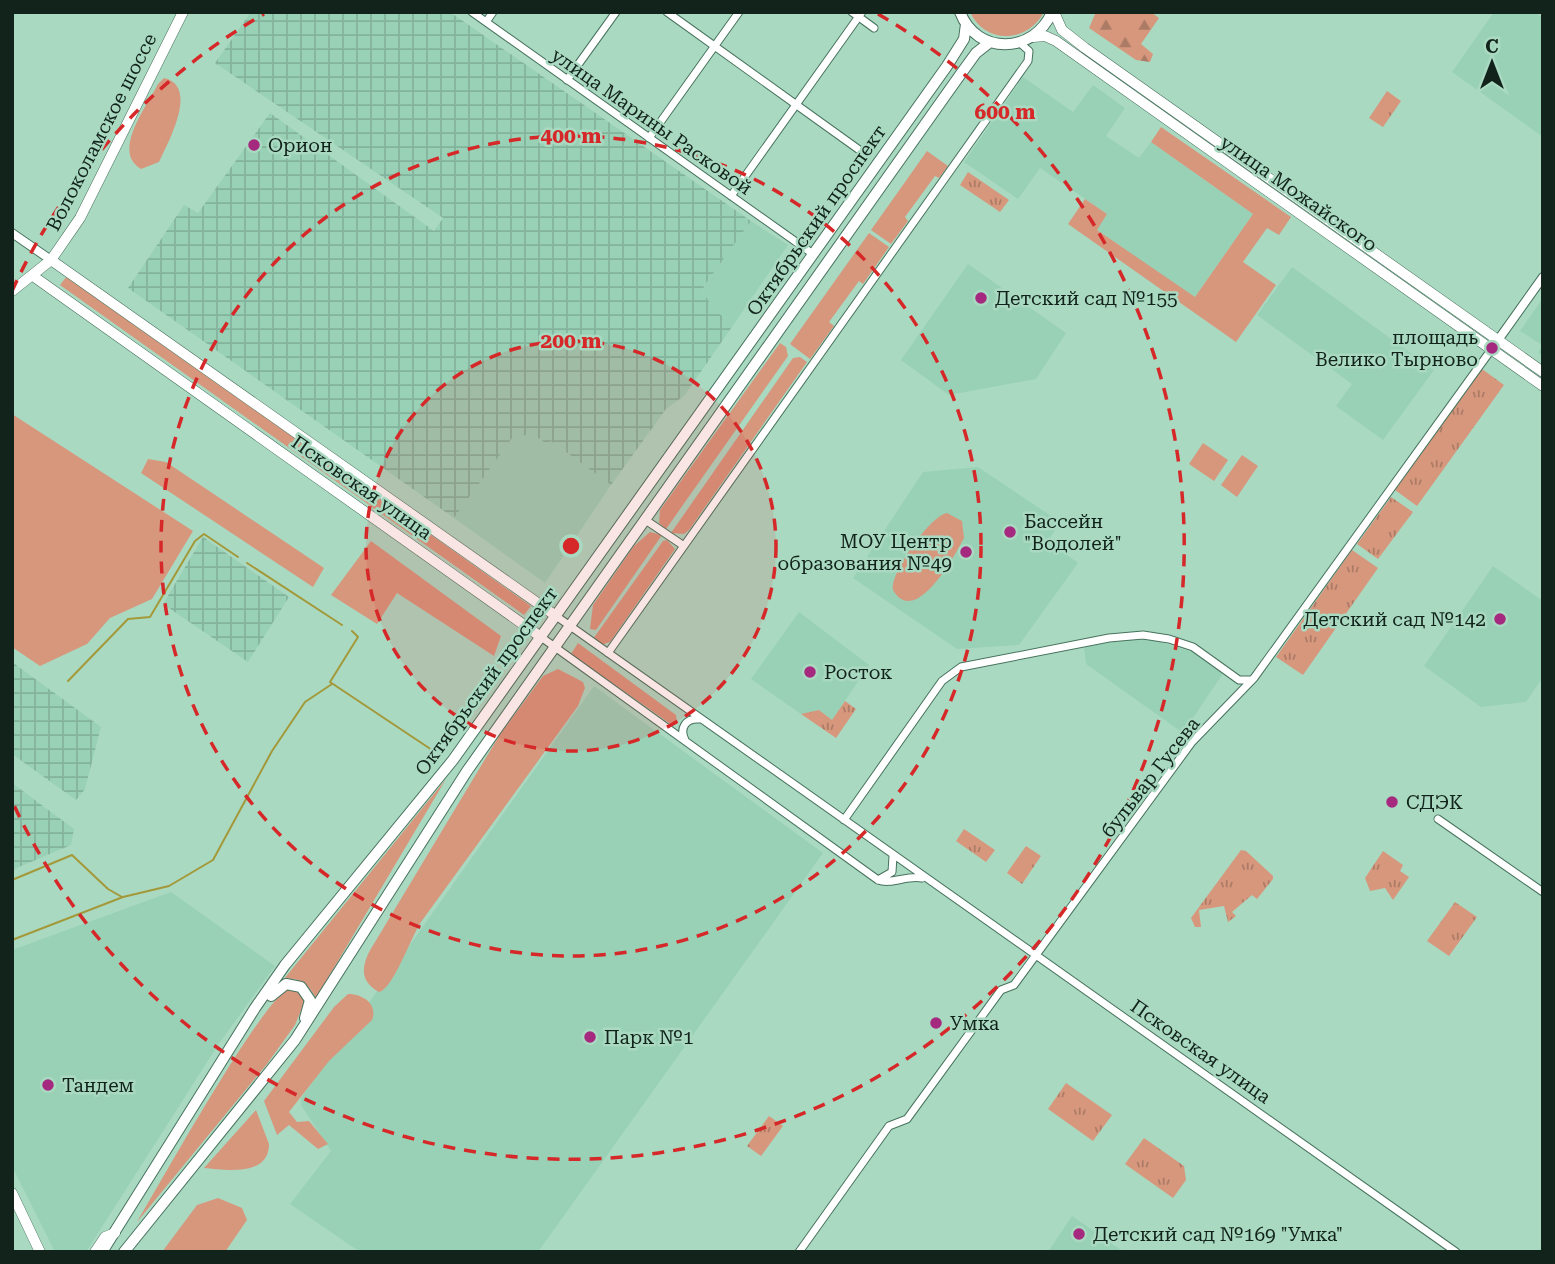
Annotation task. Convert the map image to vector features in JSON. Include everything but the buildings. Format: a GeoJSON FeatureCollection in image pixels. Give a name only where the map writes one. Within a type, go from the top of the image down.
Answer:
{"type":"FeatureCollection","features":[{"type":"Feature","properties":{"kind":"main road","name":"Волоколамское шоссе"},"geometry":{"type":"LineString","coordinates":[[12,291],[51,260],[80,218],[183,12]]}},
{"type":"Feature","properties":{"kind":"main road"},"geometry":{"type":"LineString","coordinates":[[960,12],[966,24],[990,42],[1020,43],[1033,37],[1053,12]]}},
{"type":"Feature","properties":{"kind":"main road","name":"улица Можайского"},"geometry":{"type":"LineString","coordinates":[[1053,12],[1059,27],[1075,40],[1495,345],[1543,386]]}},
{"type":"Feature","properties":{"kind":"main road","name":"Октябрьский проспект"},"geometry":{"type":"LineString","coordinates":[[102,1252],[242,1027],[285,965],[453,760],[947,66],[963,42],[966,24]]}},
{"type":"Feature","properties":{"kind":"main road","name":"улица Можайского"},"geometry":{"type":"LineString","coordinates":[[1033,37],[1051,38],[1064,46],[1495,345],[1543,372]]}},
{"type":"Feature","properties":{"kind":"main road","name":"Октябрьский проспект"},"geometry":{"type":"LineString","coordinates":[[124,1252],[295,1040],[467,771],[977,51],[990,42]]}},
{"type":"Feature","properties":{"kind":"main road","name":"Псковская улица"},"geometry":{"type":"LineString","coordinates":[[51,260],[556,616]]}},
{"type":"Feature","properties":{"kind":"main road","name":"Псковская улица"},"geometry":{"type":"LineString","coordinates":[[33,275],[541,636]]}},
{"type":"Feature","properties":{"kind":"main road"},"geometry":{"type":"LineString","coordinates":[[242,1027],[277,988],[292,983],[304,989],[310,1000],[295,1040]]}},
{"type":"Feature","properties":{"kind":"main road"},"geometry":{"type":"LineString","coordinates":[[12,1193],[40,1250]]}},
{"type":"Feature","properties":{"kind":"main road"},"geometry":{"type":"LineString","coordinates":[[94,1252],[105,1237],[115,1232]]}},
{"type":"Feature","properties":{"kind":"street","name":"улица Марины Расковой"},"geometry":{"type":"LineString","coordinates":[[472,12],[813,254]]}},
{"type":"Feature","properties":{"kind":"street"},"geometry":{"type":"LineString","coordinates":[[486,22],[493,12]]}},
{"type":"Feature","properties":{"kind":"street"},"geometry":{"type":"LineString","coordinates":[[567,80],[616,12]]}},
{"type":"Feature","properties":{"kind":"street"},"geometry":{"type":"LineString","coordinates":[[667,12],[858,149]]}},
{"type":"Feature","properties":{"kind":"street"},"geometry":{"type":"LineString","coordinates":[[649,138],[739,12]]}},
{"type":"Feature","properties":{"kind":"street"},"geometry":{"type":"LineString","coordinates":[[731,196],[797,106],[858,14],[874,28]]}},
{"type":"Feature","properties":{"kind":"street"},"geometry":{"type":"LineString","coordinates":[[608,653],[1018,75],[1030,55],[1027,47],[1020,43]]}},
{"type":"Feature","properties":{"kind":"street"},"geometry":{"type":"LineString","coordinates":[[12,233],[51,260]]}},
{"type":"Feature","properties":{"kind":"street","name":"бульвар Гусева"},"geometry":{"type":"LineString","coordinates":[[799,1252],[889,1125],[907,1119],[1002,990],[1014,985],[1192,742],[1254,678],[1543,277]]}},
{"type":"Feature","properties":{"kind":"street"},"geometry":{"type":"LineString","coordinates":[[644,519],[684,547]]}},
{"type":"Feature","properties":{"kind":"street","name":"Псковская улица"},"geometry":{"type":"LineString","coordinates":[[556,616],[1456,1252]]}},
{"type":"Feature","properties":{"kind":"street"},"geometry":{"type":"LineString","coordinates":[[844,820],[942,681],[959,668],[1109,638],[1143,635],[1193,647],[1241,681],[1254,678]]}},
{"type":"Feature","properties":{"kind":"street","name":"Псковская улица"},"geometry":{"type":"LineString","coordinates":[[541,636],[878,880]]}},
{"type":"Feature","properties":{"kind":"street"},"geometry":{"type":"LineString","coordinates":[[668,729],[677,729],[684,722],[686,712],[681,705]]}},
{"type":"Feature","properties":{"kind":"street"},"geometry":{"type":"LineString","coordinates":[[685,741],[682,731],[685,723],[694,718],[703,720]]}},
{"type":"Feature","properties":{"kind":"street"},"geometry":{"type":"LineString","coordinates":[[1438,819],[1543,892]]}},
{"type":"Feature","properties":{"kind":"street"},"geometry":{"type":"LineString","coordinates":[[878,880],[892,872],[894,862],[891,853]]}},
{"type":"Feature","properties":{"kind":"street"},"geometry":{"type":"LineString","coordinates":[[878,880],[888,882],[907,876],[927,879]]}},
{"type":"Feature","properties":{"kind":"shaded area"},"geometry":{"type":"Polygon","coordinates":[[[251,12],[450,12],[751,221],[704,286],[703,292],[715,311],[734,324],[684,396],[666,409],[611,485],[551,441],[547,444],[532,434],[512,438],[454,518],[128,288],[184,205],[198,213],[270,113],[434,231],[443,218],[215,63],[251,12]]]}},
{"type":"Feature","properties":{"kind":"shaded area"},"geometry":{"type":"Polygon","coordinates":[[[1494,12],[1535,12],[1543,18],[1543,137],[1452,72],[1494,12]]]}},
{"type":"Feature","properties":{"kind":"shaded area"},"geometry":{"type":"Polygon","coordinates":[[[1023,77],[1073,112],[1093,85],[1125,108],[1106,136],[1139,158],[1151,142],[1253,214],[1194,298],[1096,229],[1107,214],[1040,168],[1018,199],[964,162],[1023,77]]]}},
{"type":"Feature","properties":{"kind":"shaded area"},"geometry":{"type":"Polygon","coordinates":[[[751,221],[788,245],[734,324],[715,311],[703,292],[704,286],[751,221]]]}},
{"type":"Feature","properties":{"kind":"shaded area","name":"Детский сад №155"},"geometry":{"type":"Polygon","coordinates":[[[968,264],[1066,333],[1036,379],[949,395],[901,360],[968,264]]]}},
{"type":"Feature","properties":{"kind":"shaded area"},"geometry":{"type":"Polygon","coordinates":[[[1292,267],[1434,370],[1383,440],[1336,406],[1352,384],[1257,315],[1292,267]]]}},
{"type":"Feature","properties":{"kind":"shaded area"},"geometry":{"type":"Polygon","coordinates":[[[1543,298],[1543,356],[1538,353],[1542,345],[1520,331],[1543,298]]]}},
{"type":"Feature","properties":{"kind":"shaded area"},"geometry":{"type":"Polygon","coordinates":[[[532,434],[547,444],[551,441],[611,485],[545,583],[454,518],[511,438],[532,434]]]}},
{"type":"Feature","properties":{"kind":"shaded area","name":"МОУ Центр образования №49"},"geometry":{"type":"Polygon","coordinates":[[[978,467],[1060,522],[1048,541],[1078,563],[1019,645],[957,649],[853,578],[923,472],[978,467]]]}},
{"type":"Feature","properties":{"kind":"shaded area"},"geometry":{"type":"Polygon","coordinates":[[[203,537],[289,597],[248,662],[163,604],[203,537]]]}},
{"type":"Feature","properties":{"kind":"shaded area","name":"Детский сад №142"},"geometry":{"type":"Polygon","coordinates":[[[1493,566],[1543,601],[1543,677],[1526,702],[1481,707],[1424,666],[1493,566]]]}},
{"type":"Feature","properties":{"kind":"shaded area","name":"Росток"},"geometry":{"type":"Polygon","coordinates":[[[799,612],[869,665],[832,720],[819,710],[801,714],[751,679],[799,612]]]}},
{"type":"Feature","properties":{"kind":"shaded area"},"geometry":{"type":"Polygon","coordinates":[[[1150,639],[1199,654],[1224,672],[1183,733],[1086,664],[1084,647],[1150,639]]]}},
{"type":"Feature","properties":{"kind":"shaded area"},"geometry":{"type":"Polygon","coordinates":[[[12,662],[101,727],[85,789],[76,800],[12,754],[12,662]]]}},
{"type":"Feature","properties":{"kind":"shaded area"},"geometry":{"type":"Polygon","coordinates":[[[594,686],[823,853],[538,1252],[360,1252],[290,1204],[331,1151],[301,1105],[301,1098],[594,686]]]}},
{"type":"Feature","properties":{"kind":"shaded area"},"geometry":{"type":"Polygon","coordinates":[[[12,783],[74,829],[71,845],[12,870],[12,783]]]}},
{"type":"Feature","properties":{"kind":"shaded area"},"geometry":{"type":"Polygon","coordinates":[[[171,892],[275,966],[218,1045],[86,1252],[55,1252],[12,1166],[12,950],[171,892]]]}},
{"type":"Feature","properties":{"kind":"shaded area","name":"Детский сад №169 \"Умка\""},"geometry":{"type":"Polygon","coordinates":[[[1072,1216],[1124,1252],[1048,1252],[1072,1216]]]}},
{"type":"Feature","properties":{"kind":"green space"},"geometry":{"type":"Polygon","coordinates":[[[970,12],[1044,12],[1028,30],[1007,36],[986,30],[970,12]]]}},
{"type":"Feature","properties":{"kind":"green space"},"geometry":{"type":"Polygon","coordinates":[[[1096,12],[1151,12],[1159,18],[1141,44],[1153,54],[1150,62],[1136,60],[1089,28],[1096,12]]]}},
{"type":"Feature","properties":{"kind":"green space"},"geometry":{"type":"Polygon","coordinates":[[[164,78],[174,83],[180,92],[178,116],[159,162],[141,169],[129,152],[130,140],[140,116],[164,78]]]}},
{"type":"Feature","properties":{"kind":"green space"},"geometry":{"type":"Polygon","coordinates":[[[1387,91],[1401,101],[1383,127],[1369,118],[1387,91]]]}},
{"type":"Feature","properties":{"kind":"green space"},"geometry":{"type":"Polygon","coordinates":[[[1161,127],[1291,217],[1279,235],[1267,228],[1243,262],[1276,285],[1236,342],[1068,224],[1085,199],[1107,214],[1097,230],[1195,297],[1253,214],[1151,142],[1161,127]]]}},
{"type":"Feature","properties":{"kind":"green space"},"geometry":{"type":"Polygon","coordinates":[[[927,151],[948,166],[939,178],[935,176],[905,217],[908,221],[891,244],[871,230],[927,151]]]}},
{"type":"Feature","properties":{"kind":"green space"},"geometry":{"type":"Polygon","coordinates":[[[968,172],[1009,200],[1000,212],[960,185],[968,172]]]}},
{"type":"Feature","properties":{"kind":"green space"},"geometry":{"type":"Polygon","coordinates":[[[869,233],[889,247],[863,284],[859,281],[829,322],[834,326],[810,359],[790,344],[869,233]]]}},
{"type":"Feature","properties":{"kind":"green space"},"geometry":{"type":"Polygon","coordinates":[[[67,276],[531,606],[524,615],[60,285],[67,276]]]}},
{"type":"Feature","properties":{"kind":"green space"},"geometry":{"type":"Polygon","coordinates":[[[780,343],[786,347],[788,356],[666,529],[659,523],[660,510],[780,343]]]}},
{"type":"Feature","properties":{"kind":"green space"},"geometry":{"type":"Polygon","coordinates":[[[800,357],[807,362],[689,530],[684,534],[671,533],[793,358],[800,357]]]}},
{"type":"Feature","properties":{"kind":"green space"},"geometry":{"type":"Polygon","coordinates":[[[1482,369],[1504,385],[1417,506],[1395,490],[1482,369]]]}},
{"type":"Feature","properties":{"kind":"green space"},"geometry":{"type":"Polygon","coordinates":[[[12,414],[193,531],[152,599],[110,618],[87,644],[40,666],[12,647],[12,414]]]}},
{"type":"Feature","properties":{"kind":"green space"},"geometry":{"type":"Polygon","coordinates":[[[1203,443],[1228,460],[1214,481],[1189,464],[1203,443]]]}},
{"type":"Feature","properties":{"kind":"green space"},"geometry":{"type":"Polygon","coordinates":[[[1242,455],[1258,466],[1237,497],[1221,485],[1242,455]]]}},
{"type":"Feature","properties":{"kind":"green space"},"geometry":{"type":"Polygon","coordinates":[[[148,459],[166,462],[324,568],[313,587],[141,473],[148,459]]]}},
{"type":"Feature","properties":{"kind":"green space"},"geometry":{"type":"Polygon","coordinates":[[[1391,497],[1413,512],[1378,559],[1357,544],[1391,497]]]}},
{"type":"Feature","properties":{"kind":"green space"},"geometry":{"type":"Polygon","coordinates":[[[947,513],[962,521],[964,538],[933,585],[912,601],[902,599],[893,590],[904,559],[931,524],[947,513]]]}},
{"type":"Feature","properties":{"kind":"green space"},"geometry":{"type":"Polygon","coordinates":[[[650,532],[662,535],[596,630],[590,629],[593,605],[634,546],[650,532]]]}},
{"type":"Feature","properties":{"kind":"green space"},"geometry":{"type":"Polygon","coordinates":[[[667,540],[675,549],[610,642],[601,645],[593,639],[663,541],[667,540]]]}},
{"type":"Feature","properties":{"kind":"green space"},"geometry":{"type":"Polygon","coordinates":[[[371,541],[501,636],[494,656],[397,593],[377,624],[331,595],[371,541]]]}},
{"type":"Feature","properties":{"kind":"green space"},"geometry":{"type":"Polygon","coordinates":[[[1352,550],[1378,568],[1303,675],[1276,657],[1352,550]]]}},
{"type":"Feature","properties":{"kind":"green space"},"geometry":{"type":"Polygon","coordinates":[[[578,643],[676,715],[677,724],[672,725],[571,654],[578,643]]]}},
{"type":"Feature","properties":{"kind":"green space"},"geometry":{"type":"Polygon","coordinates":[[[558,669],[583,682],[585,688],[578,706],[421,922],[390,982],[379,992],[369,984],[364,975],[369,952],[499,736],[543,676],[558,669]]]}},
{"type":"Feature","properties":{"kind":"green space"},"geometry":{"type":"Polygon","coordinates":[[[845,701],[856,709],[836,738],[801,714],[819,710],[832,720],[845,701]]]}},
{"type":"Feature","properties":{"kind":"green space"},"geometry":{"type":"Polygon","coordinates":[[[446,779],[316,998],[303,982],[284,979],[446,779]]]}},
{"type":"Feature","properties":{"kind":"green space"},"geometry":{"type":"Polygon","coordinates":[[[964,829],[995,850],[986,862],[956,841],[964,829]]]}},
{"type":"Feature","properties":{"kind":"green space"},"geometry":{"type":"Polygon","coordinates":[[[1026,846],[1041,856],[1022,884],[1007,873],[1026,846]]]}},
{"type":"Feature","properties":{"kind":"green space"},"geometry":{"type":"Polygon","coordinates":[[[1241,850],[1246,851],[1273,879],[1257,899],[1252,895],[1232,912],[1236,916],[1228,922],[1224,906],[1199,910],[1201,927],[1195,927],[1191,918],[1241,850]]]}},
{"type":"Feature","properties":{"kind":"green space"},"geometry":{"type":"Polygon","coordinates":[[[1383,851],[1403,865],[1400,871],[1409,877],[1393,900],[1385,888],[1370,891],[1365,878],[1383,851]]]}},
{"type":"Feature","properties":{"kind":"green space"},"geometry":{"type":"Polygon","coordinates":[[[1455,902],[1477,917],[1449,956],[1427,941],[1455,902]]]}},
{"type":"Feature","properties":{"kind":"green space"},"geometry":{"type":"Polygon","coordinates":[[[290,988],[296,989],[305,1001],[295,1025],[267,1064],[137,1222],[258,1023],[277,999],[290,988]]]}},
{"type":"Feature","properties":{"kind":"green space"},"geometry":{"type":"Polygon","coordinates":[[[348,994],[368,1001],[373,1009],[372,1020],[329,1061],[289,1112],[297,1122],[309,1121],[328,1144],[318,1149],[289,1125],[277,1135],[264,1101],[334,1007],[348,994]]]}},
{"type":"Feature","properties":{"kind":"green space"},"geometry":{"type":"Polygon","coordinates":[[[1066,1083],[1112,1115],[1093,1141],[1048,1109],[1066,1083]]]}},
{"type":"Feature","properties":{"kind":"green space"},"geometry":{"type":"Polygon","coordinates":[[[256,1110],[269,1144],[267,1155],[262,1162],[245,1169],[204,1168],[256,1110]]]}},
{"type":"Feature","properties":{"kind":"green space"},"geometry":{"type":"Polygon","coordinates":[[[769,1116],[783,1126],[761,1156],[747,1146],[769,1116]]]}},
{"type":"Feature","properties":{"kind":"green space"},"geometry":{"type":"Polygon","coordinates":[[[1144,1138],[1184,1166],[1186,1180],[1173,1198],[1125,1164],[1144,1138]]]}},
{"type":"Feature","properties":{"kind":"green space"},"geometry":{"type":"Polygon","coordinates":[[[218,1198],[242,1208],[247,1220],[225,1252],[162,1252],[197,1205],[218,1198]]]}},
{"type":"Feature","properties":{"kind":"waterway"},"geometry":{"type":"LineString","coordinates":[[68,681],[128,619],[150,617],[195,541],[204,534],[238,557]]}},
{"type":"Feature","properties":{"kind":"waterway"},"geometry":{"type":"LineString","coordinates":[[247,563],[342,625]]}},
{"type":"Feature","properties":{"kind":"waterway"},"geometry":{"type":"LineString","coordinates":[[352,631],[358,637],[330,682],[432,750]]}},
{"type":"Feature","properties":{"kind":"waterway"},"geometry":{"type":"LineString","coordinates":[[12,940],[123,897],[169,886],[213,860],[272,751],[305,702],[332,684]]}},
{"type":"Feature","properties":{"kind":"waterway"},"geometry":{"type":"LineString","coordinates":[[12,880],[72,855],[108,889],[122,897]]}},
{"type":"Feature","properties":{"kind":"place","name":"Орион"},"geometry":{"type":"Point","coordinates":[254,145]}},
{"type":"Feature","properties":{"kind":"place","name":"Детский сад №155"},"geometry":{"type":"Point","coordinates":[981,298]}},
{"type":"Feature","properties":{"kind":"place","name":"площадь Велико Тырново"},"geometry":{"type":"Point","coordinates":[1492,348]}},
{"type":"Feature","properties":{"kind":"place","name":"Бассейн \"Водолей\""},"geometry":{"type":"Point","coordinates":[1010,532]}},
{"type":"Feature","properties":{"kind":"place","name":"МОУ Центр образования №49"},"geometry":{"type":"Point","coordinates":[966,552]}},
{"type":"Feature","properties":{"kind":"place","name":"Детский сад №142"},"geometry":{"type":"Point","coordinates":[1500,619]}},
{"type":"Feature","properties":{"kind":"place","name":"Росток"},"geometry":{"type":"Point","coordinates":[810,672]}},
{"type":"Feature","properties":{"kind":"place","name":"СДЭК"},"geometry":{"type":"Point","coordinates":[1392,802]}},
{"type":"Feature","properties":{"kind":"place","name":"Умка"},"geometry":{"type":"Point","coordinates":[936,1023]}},
{"type":"Feature","properties":{"kind":"place","name":"Парк №1"},"geometry":{"type":"Point","coordinates":[590,1037]}},
{"type":"Feature","properties":{"kind":"place","name":"Тандем"},"geometry":{"type":"Point","coordinates":[48,1085]}},
{"type":"Feature","properties":{"kind":"place","name":"Детский сад №169 \"Умка\""},"geometry":{"type":"Point","coordinates":[1079,1234]}}]}
